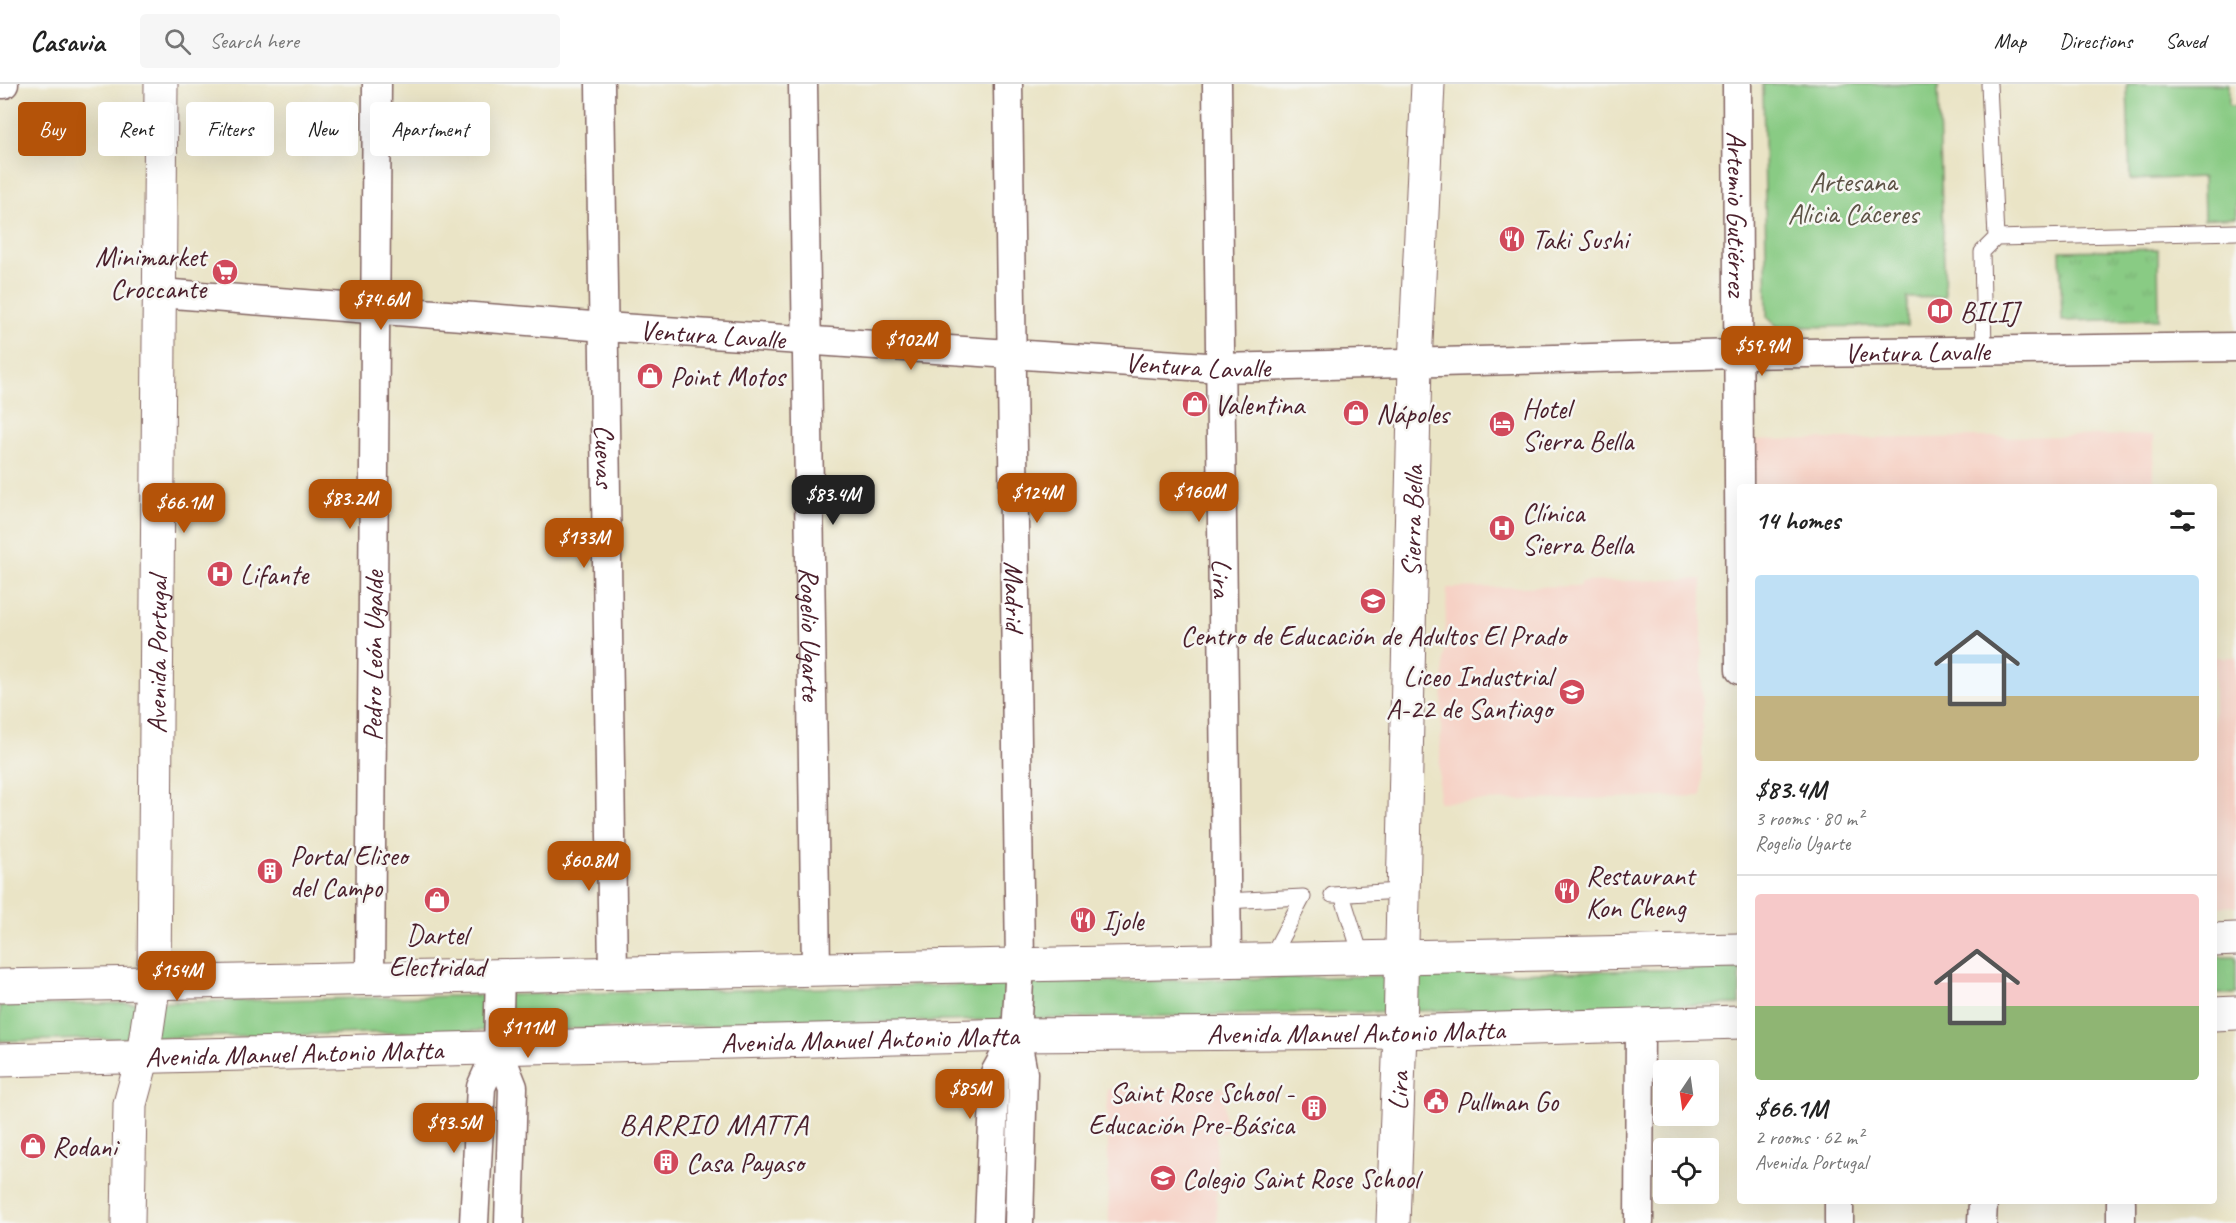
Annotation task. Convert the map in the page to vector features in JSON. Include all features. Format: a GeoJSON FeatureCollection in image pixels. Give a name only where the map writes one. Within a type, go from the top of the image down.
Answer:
{"type":"FeatureCollection","features":[{"type":"Feature","properties":{"kind":"main road","name":"Avenida Portugal"},"geometry":{"type":"LineString","coordinates":[[128,1223],[129,1104],[143,1056],[154,982],[161,84]]}},
{"type":"Feature","properties":{"kind":"main road","name":"Sierra Bella"},"geometry":{"type":"LineString","coordinates":[[1400,958],[1415,364],[1428,84]]}},
{"type":"Feature","properties":{"kind":"main road"},"geometry":{"type":"LineString","coordinates":[[2217,940],[2236,939]]}},
{"type":"Feature","properties":{"kind":"main road"},"geometry":{"type":"LineString","coordinates":[[0,986],[1737,950]]}},
{"type":"Feature","properties":{"kind":"main road","name":"Lira"},"geometry":{"type":"LineString","coordinates":[[1393,1223],[1400,1032],[1400,958]]}},
{"type":"Feature","properties":{"kind":"main road"},"geometry":{"type":"LineString","coordinates":[[2217,1014],[2236,1013]]}},
{"type":"Feature","properties":{"kind":"main road","name":"Avenida Manuel Antonio Matta"},"geometry":{"type":"LineString","coordinates":[[0,1060],[1016,1035],[1400,1032],[1737,1022]]}},
{"type":"Feature","properties":{"kind":"street","name":"Pedro León Ugalde"},"geometry":{"type":"LineString","coordinates":[[370,977],[377,84]]}},
{"type":"Feature","properties":{"kind":"street","name":"Cuevas"},"geometry":{"type":"LineString","coordinates":[[600,84],[613,972]]}},
{"type":"Feature","properties":{"kind":"street","name":"Rogelio Ugarte"},"geometry":{"type":"LineString","coordinates":[[802,84],[816,968]]}},
{"type":"Feature","properties":{"kind":"street","name":"Madrid"},"geometry":{"type":"LineString","coordinates":[[1008,84],[1020,964],[1016,1035],[1023,1073],[1019,1223]]}},
{"type":"Feature","properties":{"kind":"street","name":"Lira"},"geometry":{"type":"LineString","coordinates":[[1217,84],[1227,962]]}},
{"type":"Feature","properties":{"kind":"street","name":"Artemio Gutiérrez"},"geometry":{"type":"LineString","coordinates":[[1737,84],[1739,484]]}},
{"type":"Feature","properties":{"kind":"street","name":"Ventura Lavalle"},"geometry":{"type":"LineString","coordinates":[[160,293],[375,307],[604,327],[1221,368],[1738,354],[2236,347]]}},
{"type":"Feature","properties":{"kind":"street"},"geometry":{"type":"LineString","coordinates":[[474,1223],[481,1088],[498,1049],[500,974]]}},
{"type":"Feature","properties":{"kind":"street"},"geometry":{"type":"LineString","coordinates":[[1639,1223],[1640,1025]]}},
{"type":"Feature","properties":{"kind":"street","name":"Madrid"},"geometry":{"type":"LineString","coordinates":[[989,1223],[995,1073],[1016,1035]]}},
{"type":"Feature","properties":{"kind":"street"},"geometry":{"type":"LineString","coordinates":[[498,1049],[513,1087],[508,1223]]}},
{"type":"Feature","properties":{"kind":"street"},"geometry":{"type":"LineString","coordinates":[[1839,1204],[1839,1223]]}},
{"type":"Feature","properties":{"kind":"street"},"geometry":{"type":"LineString","coordinates":[[1982,1223],[1983,1204]]}},
{"type":"Feature","properties":{"kind":"street"},"geometry":{"type":"LineString","coordinates":[[2121,1204],[2121,1223]]}},
{"type":"Feature","properties":{"kind":"lane"},"geometry":{"type":"LineString","coordinates":[[1989,84],[1996,238]]}},
{"type":"Feature","properties":{"kind":"lane"},"geometry":{"type":"LineString","coordinates":[[1984,351],[1982,252],[1996,238],[2236,232]]}},
{"type":"Feature","properties":{"kind":"lane"},"geometry":{"type":"LineString","coordinates":[[1362,958],[1337,895],[1401,891]]}},
{"type":"Feature","properties":{"kind":"lane"},"geometry":{"type":"LineString","coordinates":[[1226,901],[1303,897],[1269,961]]}},
{"type":"Feature","properties":{"kind":"shaded area"},"geometry":{"type":"Polygon","coordinates":[[[2154,435],[2154,484],[1753,484],[1753,440],[2154,435]]]}},
{"type":"Feature","properties":{"kind":"shaded area","name":"Liceo Industrial A-22 de Santiago"},"geometry":{"type":"Polygon","coordinates":[[[1702,579],[1702,796],[1438,802],[1447,588],[1580,586],[1580,582],[1702,579]]]}},
{"type":"Feature","properties":{"kind":"shaded area"},"geometry":{"type":"Polygon","coordinates":[[[2217,657],[2236,657],[2236,906],[2217,907],[2217,657]]]}},
{"type":"Feature","properties":{"kind":"shaded area","name":"Colegio Saint Rose School"},"geometry":{"type":"Polygon","coordinates":[[[1224,1088],[1225,1133],[1216,1133],[1217,1223],[1109,1223],[1107,1089],[1224,1088]]]}},
{"type":"Feature","properties":{"kind":"green space","name":"Artesana Alicia Cáceres"},"geometry":{"type":"Polygon","coordinates":[[[1763,84],[1938,84],[1945,297],[1907,298],[1907,326],[1778,327],[1767,317],[1763,84]]]}},
{"type":"Feature","properties":{"kind":"green space"},"geometry":{"type":"Polygon","coordinates":[[[2127,84],[2229,84],[2229,106],[2236,106],[2236,217],[2204,219],[2203,177],[2130,180],[2127,84]]]}},
{"type":"Feature","properties":{"kind":"green space"},"geometry":{"type":"Polygon","coordinates":[[[2158,249],[2159,319],[2062,321],[2060,251],[2158,249]]]}},
{"type":"Feature","properties":{"kind":"green space"},"geometry":{"type":"Polygon","coordinates":[[[2217,957],[2236,957],[2236,994],[2217,994],[2217,957]]]}},
{"type":"Feature","properties":{"kind":"green space"},"geometry":{"type":"Polygon","coordinates":[[[1737,968],[1737,1004],[0,1041],[0,1006],[1737,968]]]}},
{"type":"Feature","properties":{"kind":"place","name":"Taki Sushi"},"geometry":{"type":"Point","coordinates":[1512,239]}},
{"type":"Feature","properties":{"kind":"place","name":"Minimarket Croccante"},"geometry":{"type":"Point","coordinates":[225,272]}},
{"type":"Feature","properties":{"kind":"place","name":"BILIJ"},"geometry":{"type":"Point","coordinates":[1940,311]}},
{"type":"Feature","properties":{"kind":"place","name":"Point Motos"},"geometry":{"type":"Point","coordinates":[650,376]}},
{"type":"Feature","properties":{"kind":"place","name":"Valentina"},"geometry":{"type":"Point","coordinates":[1195,404]}},
{"type":"Feature","properties":{"kind":"place","name":"Nápoles"},"geometry":{"type":"Point","coordinates":[1356,413]}},
{"type":"Feature","properties":{"kind":"place","name":"Hotel Sierra Bella"},"geometry":{"type":"Point","coordinates":[1502,424]}},
{"type":"Feature","properties":{"kind":"place","name":"Clínica Sierra Bella"},"geometry":{"type":"Point","coordinates":[1502,528]}},
{"type":"Feature","properties":{"kind":"place","name":"Lifante"},"geometry":{"type":"Point","coordinates":[220,574]}},
{"type":"Feature","properties":{"kind":"place","name":"Centro de Educación de Adultos El Prado"},"geometry":{"type":"Point","coordinates":[1373,601]}},
{"type":"Feature","properties":{"kind":"place","name":"Liceo Industrial A-22 de Santiago"},"geometry":{"type":"Point","coordinates":[1572,692]}},
{"type":"Feature","properties":{"kind":"place","name":"Portal Eliseo del Campo"},"geometry":{"type":"Point","coordinates":[270,871]}},
{"type":"Feature","properties":{"kind":"place","name":"Restaurant Kon Cheng"},"geometry":{"type":"Point","coordinates":[1567,891]}},
{"type":"Feature","properties":{"kind":"place","name":"Dartel Electridad"},"geometry":{"type":"Point","coordinates":[437,900]}},
{"type":"Feature","properties":{"kind":"place","name":"Ijole"},"geometry":{"type":"Point","coordinates":[1083,920]}},
{"type":"Feature","properties":{"kind":"place","name":"Pullman Go"},"geometry":{"type":"Point","coordinates":[1436,1101]}},
{"type":"Feature","properties":{"kind":"place","name":"Saint Rose School - Educación Pre-Básica"},"geometry":{"type":"Point","coordinates":[1314,1108]}},
{"type":"Feature","properties":{"kind":"place","name":"Rodani"},"geometry":{"type":"Point","coordinates":[33,1146]}},
{"type":"Feature","properties":{"kind":"place","name":"Casa Payaso"},"geometry":{"type":"Point","coordinates":[666,1162]}},
{"type":"Feature","properties":{"kind":"place","name":"Colegio Saint Rose School"},"geometry":{"type":"Point","coordinates":[1163,1178]}},
{"type":"Feature","properties":{"kind":"district","name":"BARRIO MATTA"},"geometry":{"type":"Point","coordinates":[714,1124]}}]}
